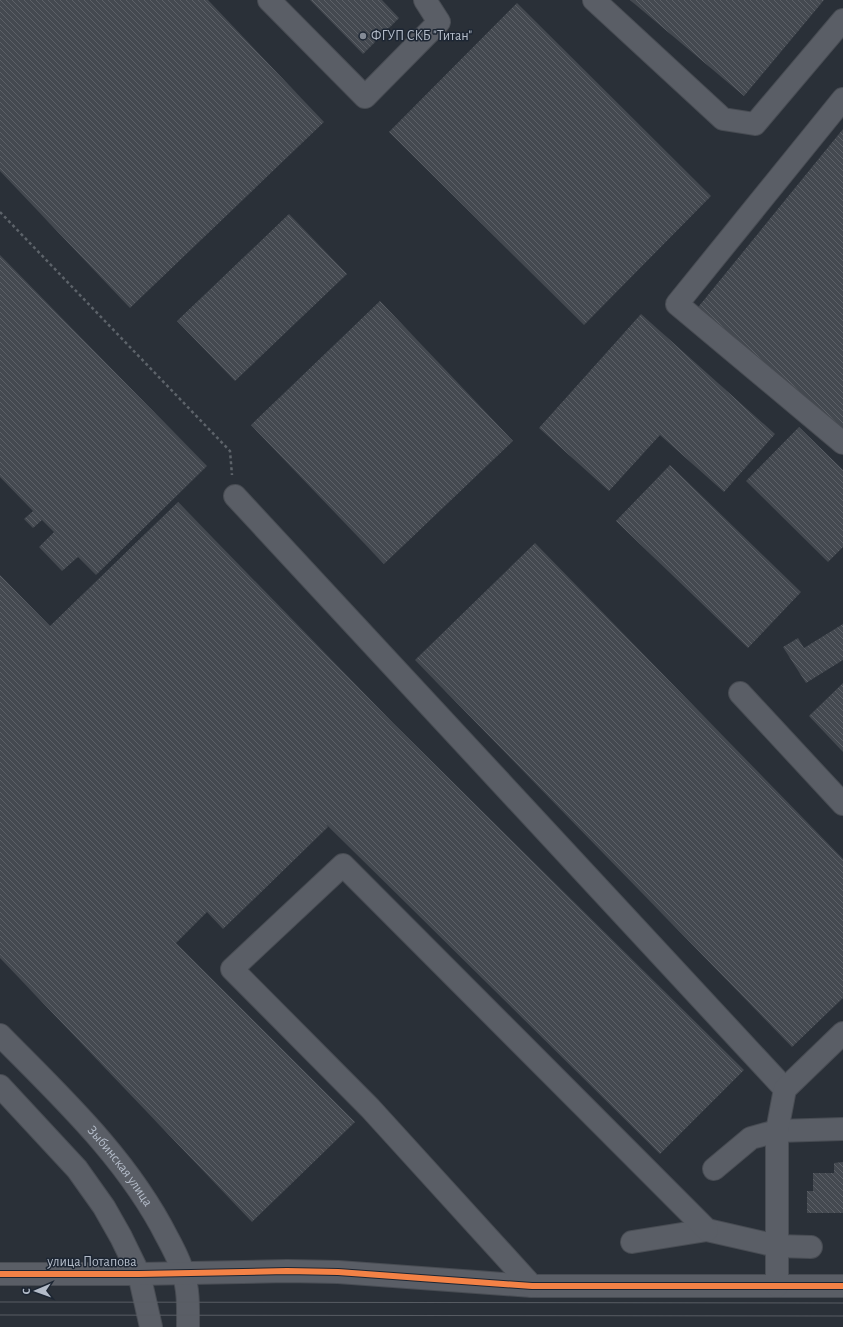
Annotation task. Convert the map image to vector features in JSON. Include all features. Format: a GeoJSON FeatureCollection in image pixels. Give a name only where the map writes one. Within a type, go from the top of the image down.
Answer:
{"type":"FeatureCollection","features":[{"type":"Feature","properties":{"kind":"street"},"geometry":{"type":"LineString","coordinates":[[269,0],[365,97],[439,22],[425,0]]}},
{"type":"Feature","properties":{"kind":"street"},"geometry":{"type":"LineString","coordinates":[[594,0],[723,119],[755,124],[843,20]]}},
{"type":"Feature","properties":{"kind":"street"},"geometry":{"type":"LineString","coordinates":[[843,99],[677,304],[843,443]]}},
{"type":"Feature","properties":{"kind":"street"},"geometry":{"type":"LineString","coordinates":[[235,496],[785,1089]]}},
{"type":"Feature","properties":{"kind":"street"},"geometry":{"type":"LineString","coordinates":[[740,693],[843,804]]}},
{"type":"Feature","properties":{"kind":"street"},"geometry":{"type":"LineString","coordinates":[[532,1286],[370,1108],[232,969],[343,865],[708,1230]]}},
{"type":"Feature","properties":{"kind":"street"},"geometry":{"type":"LineString","coordinates":[[777,1286],[777,1131],[785,1089],[843,1033]]}},
{"type":"Feature","properties":{"kind":"street","name":"Зыбинская улица"},"geometry":{"type":"LineString","coordinates":[[0,1035],[68,1104],[128,1173],[155,1214],[184,1273],[188,1303],[188,1327]]}},
{"type":"Feature","properties":{"kind":"street"},"geometry":{"type":"LineString","coordinates":[[0,1086],[77,1169],[111,1219],[139,1274],[151,1327]]}},
{"type":"Feature","properties":{"kind":"street"},"geometry":{"type":"LineString","coordinates":[[714,1169],[751,1138],[777,1131],[843,1129]]}},
{"type":"Feature","properties":{"kind":"street"},"geometry":{"type":"LineString","coordinates":[[632,1242],[708,1230],[777,1246],[811,1246]]}},
{"type":"Feature","properties":{"kind":"street","name":"улица Потапова"},"geometry":{"type":"LineString","coordinates":[[0,1274],[139,1274],[286,1271],[338,1272],[532,1286],[843,1286]]}},
{"type":"Feature","properties":{"kind":"path"},"geometry":{"type":"LineString","coordinates":[[0,212],[230,451],[235,496]]}},
{"type":"Feature","properties":{"kind":"building"},"geometry":{"type":"Polygon","coordinates":[[[0,0],[208,0],[324,122],[130,308],[0,171],[0,0]]]}},
{"type":"Feature","properties":{"kind":"building","name":"ФГУП СКБ \"Титан\""},"geometry":{"type":"Polygon","coordinates":[[[310,0],[382,0],[399,18],[363,54],[310,0]]]}},
{"type":"Feature","properties":{"kind":"building"},"geometry":{"type":"Polygon","coordinates":[[[630,0],[824,0],[744,96],[630,0]]]}},
{"type":"Feature","properties":{"kind":"building"},"geometry":{"type":"Polygon","coordinates":[[[517,3],[711,196],[584,325],[389,132],[517,3]]]}},
{"type":"Feature","properties":{"kind":"building"},"geometry":{"type":"Polygon","coordinates":[[[843,129],[843,432],[695,311],[843,129]]]}},
{"type":"Feature","properties":{"kind":"building"},"geometry":{"type":"Polygon","coordinates":[[[289,214],[347,274],[235,381],[177,321],[289,214]]]}},
{"type":"Feature","properties":{"kind":"building"},"geometry":{"type":"Polygon","coordinates":[[[0,255],[207,466],[96,575],[78,557],[62,571],[39,547],[54,532],[42,520],[33,528],[24,519],[33,511],[0,477],[0,255]]]}},
{"type":"Feature","properties":{"kind":"building"},"geometry":{"type":"Polygon","coordinates":[[[380,301],[513,441],[384,564],[251,425],[380,301]]]}},
{"type":"Feature","properties":{"kind":"building"},"geometry":{"type":"Polygon","coordinates":[[[641,314],[775,434],[724,492],[660,435],[609,491],[539,428],[641,314]]]}},
{"type":"Feature","properties":{"kind":"building"},"geometry":{"type":"Polygon","coordinates":[[[799,427],[843,470],[843,547],[828,562],[746,481],[799,427]]]}},
{"type":"Feature","properties":{"kind":"building"},"geometry":{"type":"Polygon","coordinates":[[[670,465],[801,592],[748,648],[616,521],[670,465]]]}},
{"type":"Feature","properties":{"kind":"building"},"geometry":{"type":"Polygon","coordinates":[[[178,502],[393,723],[744,1070],[660,1154],[326,824],[328,827],[223,929],[207,912],[176,943],[355,1122],[252,1222],[0,958],[0,575],[50,626],[178,502]]]}},
{"type":"Feature","properties":{"kind":"building"},"geometry":{"type":"Polygon","coordinates":[[[535,543],[843,859],[843,998],[792,1047],[415,660],[535,543]]]}},
{"type":"Feature","properties":{"kind":"building"},"geometry":{"type":"Polygon","coordinates":[[[843,624],[843,660],[806,683],[783,647],[798,638],[804,648],[843,624]]]}},
{"type":"Feature","properties":{"kind":"building"},"geometry":{"type":"Polygon","coordinates":[[[843,683],[843,752],[809,716],[843,683]]]}},
{"type":"Feature","properties":{"kind":"building"},"geometry":{"type":"Polygon","coordinates":[[[843,1162],[843,1213],[807,1213],[807,1191],[813,1191],[813,1173],[834,1173],[834,1163],[843,1162]]]}},
{"type":"Feature","properties":{"kind":"tram line"},"geometry":{"type":"LineString","coordinates":[[0,1302],[843,1303]]}},
{"type":"Feature","properties":{"kind":"tram line"},"geometry":{"type":"LineString","coordinates":[[0,1315],[843,1316]]}},
{"type":"Feature","properties":{"kind":"cycle path"},"geometry":{"type":"LineString","coordinates":[[0,1274],[139,1274],[287,1271],[338,1272],[532,1286],[843,1286]]}},
{"type":"Feature","properties":{"kind":"place","name":"ФГУП СКБ \"Титан\""},"geometry":{"type":"Point","coordinates":[363,36]}}]}
